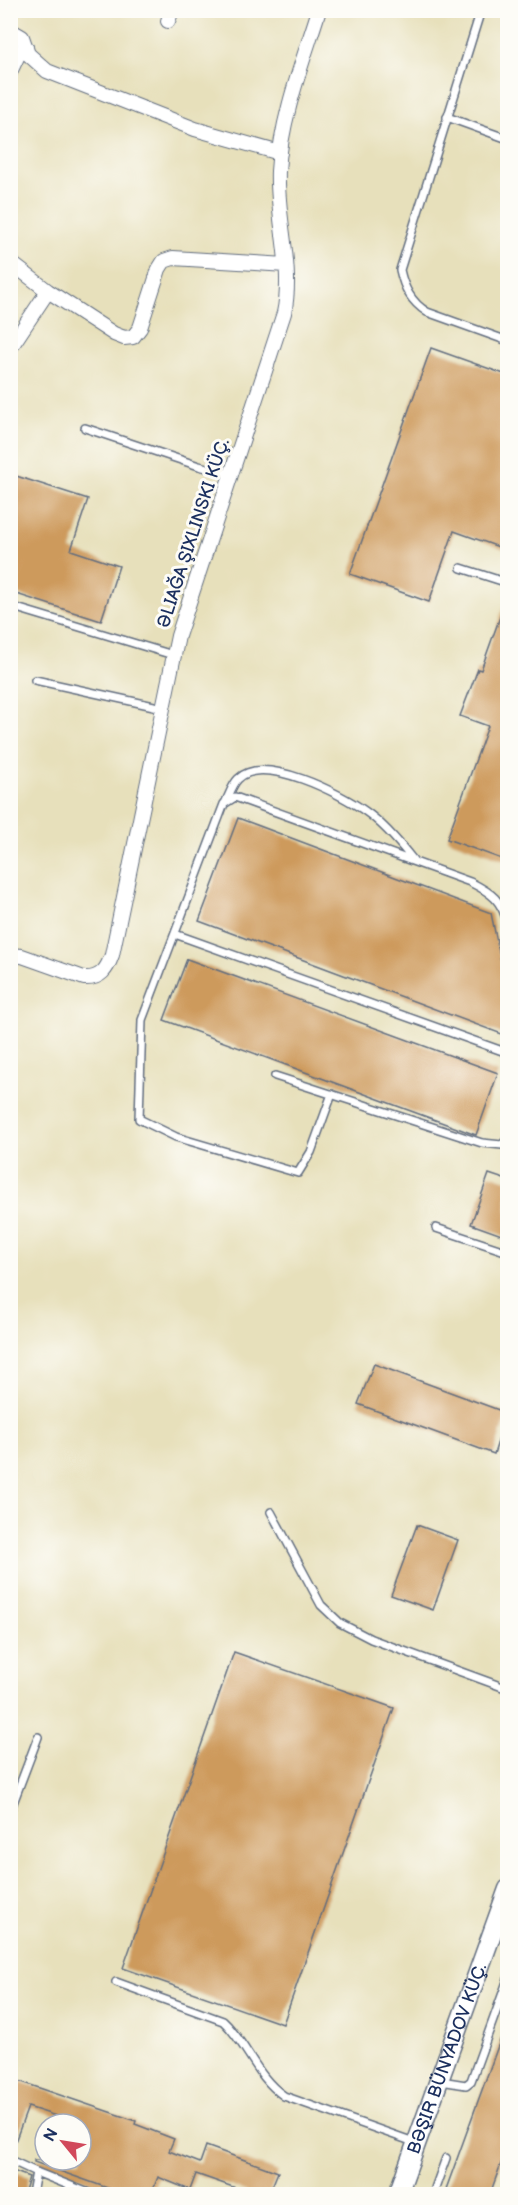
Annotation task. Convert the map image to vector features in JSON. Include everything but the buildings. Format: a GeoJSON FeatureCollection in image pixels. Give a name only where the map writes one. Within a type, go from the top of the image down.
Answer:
{"type":"FeatureCollection","features":[{"type":"Feature","properties":{"kind":"street"},"geometry":{"type":"LineString","coordinates":[[10,955],[22,956],[92,979],[103,974],[112,955],[173,655],[284,313],[287,298],[279,187],[280,153],[285,126],[319,10]]}},
{"type":"Feature","properties":{"kind":"street"},"geometry":{"type":"LineString","coordinates":[[10,30],[22,37],[28,54],[47,71],[195,129],[280,153]]}},
{"type":"Feature","properties":{"kind":"street"},"geometry":{"type":"LineString","coordinates":[[10,72],[20,51],[26,47]]}},
{"type":"Feature","properties":{"kind":"street"},"geometry":{"type":"LineString","coordinates":[[10,262],[48,291],[114,334],[124,338],[133,337],[140,328],[159,269],[165,261],[179,257],[286,265]]}},
{"type":"Feature","properties":{"kind":"street"},"geometry":{"type":"LineString","coordinates":[[10,348],[48,291]]}},
{"type":"Feature","properties":{"kind":"street","name":"BƏŞIR BÜNYADOV KÜÇ."},"geometry":{"type":"LineString","coordinates":[[398,2194],[507,1889]]}},
{"type":"Feature","properties":{"kind":"lane"},"geometry":{"type":"LineString","coordinates":[[481,10],[400,270],[403,283],[416,305],[427,312],[507,341]]}},
{"type":"Feature","properties":{"kind":"lane"},"geometry":{"type":"LineString","coordinates":[[447,117],[507,139]]}},
{"type":"Feature","properties":{"kind":"lane"},"geometry":{"type":"LineString","coordinates":[[85,428],[230,474]]}},
{"type":"Feature","properties":{"kind":"lane"},"geometry":{"type":"LineString","coordinates":[[461,568],[507,583]]}},
{"type":"Feature","properties":{"kind":"lane"},"geometry":{"type":"LineString","coordinates":[[10,606],[173,655]]}},
{"type":"Feature","properties":{"kind":"lane"},"geometry":{"type":"LineString","coordinates":[[35,680],[163,708]]}},
{"type":"Feature","properties":{"kind":"lane"},"geometry":{"type":"LineString","coordinates":[[332,1094],[311,1152],[298,1173],[176,1137],[139,1119],[142,1020],[225,804],[238,778],[247,773],[262,770],[276,771],[330,791],[364,810],[386,828],[415,862]]}},
{"type":"Feature","properties":{"kind":"lane"},"geometry":{"type":"LineString","coordinates":[[225,804],[235,797],[471,882],[491,893],[505,912],[507,925]]}},
{"type":"Feature","properties":{"kind":"lane"},"geometry":{"type":"LineString","coordinates":[[175,934],[507,1053]]}},
{"type":"Feature","properties":{"kind":"lane"},"geometry":{"type":"LineString","coordinates":[[275,1076],[482,1143],[502,1145],[507,1138]]}},
{"type":"Feature","properties":{"kind":"lane"},"geometry":{"type":"LineString","coordinates":[[436,1228],[507,1252]]}},
{"type":"Feature","properties":{"kind":"lane"},"geometry":{"type":"LineString","coordinates":[[271,1512],[321,1605],[340,1623],[371,1639],[507,1689]]}},
{"type":"Feature","properties":{"kind":"lane"},"geometry":{"type":"LineString","coordinates":[[10,1811],[38,1737]]}},
{"type":"Feature","properties":{"kind":"lane"},"geometry":{"type":"LineString","coordinates":[[439,2080],[466,2085],[471,2081],[507,1978]]}},
{"type":"Feature","properties":{"kind":"lane"},"geometry":{"type":"LineString","coordinates":[[116,1982],[223,2020],[234,2031],[271,2087],[284,2096],[417,2142]]}},
{"type":"Feature","properties":{"kind":"lane"},"geometry":{"type":"LineString","coordinates":[[433,2194],[446,2158]]}},
{"type":"Feature","properties":{"kind":"lane"},"geometry":{"type":"LineString","coordinates":[[10,2160],[33,2171]]}},
{"type":"Feature","properties":{"kind":"lane"},"geometry":{"type":"LineString","coordinates":[[32,2194],[36,2172],[91,2194]]}}]}
